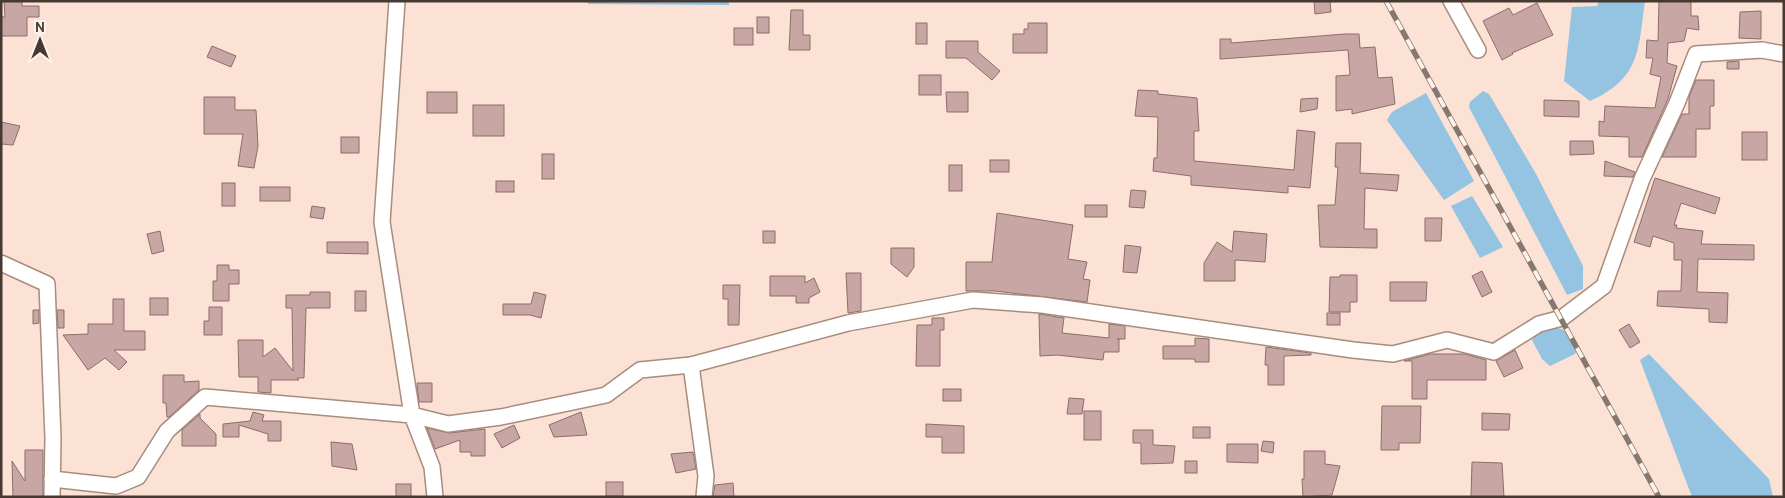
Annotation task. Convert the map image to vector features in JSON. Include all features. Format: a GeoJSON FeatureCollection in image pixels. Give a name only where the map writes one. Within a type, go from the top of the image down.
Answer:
{"type":"FeatureCollection","features":[{"type":"Feature","properties":{"kind":"street"},"geometry":{"type":"LineString","coordinates":[[397,1],[382,222],[412,415],[432,467],[435,497]]}},
{"type":"Feature","properties":{"kind":"street"},"geometry":{"type":"LineString","coordinates":[[1452,1],[1478,50]]}},
{"type":"Feature","properties":{"kind":"street"},"geometry":{"type":"LineString","coordinates":[[52,479],[116,486],[138,477],[167,431],[205,397],[412,415],[448,424],[500,417],[606,395],[640,370],[691,365],[848,323],[973,300],[1051,306],[1353,350],[1393,354],[1447,340],[1494,352],[1539,324],[1562,318],[1604,286],[1642,179],[1678,103],[1696,54],[1762,50],[1784,54]]}},
{"type":"Feature","properties":{"kind":"street"},"geometry":{"type":"LineString","coordinates":[[1,263],[48,284],[52,497]]}},
{"type":"Feature","properties":{"kind":"street"},"geometry":{"type":"LineString","coordinates":[[691,365],[706,476],[704,497]]}},
{"type":"Feature","properties":{"kind":"water"},"geometry":{"type":"Polygon","coordinates":[[[588,1],[729,1],[729,5],[588,4],[588,1]]]}},
{"type":"Feature","properties":{"kind":"water"},"geometry":{"type":"Polygon","coordinates":[[[1599,1],[1645,1],[1638,48],[1628,72],[1619,83],[1590,101],[1564,81],[1572,7],[1597,6],[1599,1]]]}},
{"type":"Feature","properties":{"kind":"water"},"geometry":{"type":"Polygon","coordinates":[[[1483,91],[1489,94],[1535,172],[1583,266],[1583,289],[1567,295],[1469,107],[1470,102],[1483,91]]]}},
{"type":"Feature","properties":{"kind":"water"},"geometry":{"type":"Polygon","coordinates":[[[1426,93],[1474,181],[1444,200],[1387,120],[1392,112],[1426,93]]]}},
{"type":"Feature","properties":{"kind":"water"},"geometry":{"type":"Polygon","coordinates":[[[1472,196],[1503,247],[1480,258],[1451,206],[1472,196]]]}},
{"type":"Feature","properties":{"kind":"water"},"geometry":{"type":"Polygon","coordinates":[[[1553,327],[1562,329],[1568,334],[1577,350],[1575,354],[1550,366],[1542,359],[1532,340],[1536,334],[1553,327]]]}},
{"type":"Feature","properties":{"kind":"water"},"geometry":{"type":"Polygon","coordinates":[[[1649,354],[1769,479],[1773,497],[1692,497],[1640,360],[1649,354]]]}},
{"type":"Feature","properties":{"kind":"building"},"geometry":{"type":"Polygon","coordinates":[[[4,1],[22,1],[22,6],[39,6],[39,17],[27,17],[27,36],[1,36],[1,17],[5,17],[4,1]]]}},
{"type":"Feature","properties":{"kind":"building"},"geometry":{"type":"Polygon","coordinates":[[[1314,1],[1330,1],[1331,12],[1315,14],[1314,1]]]}},
{"type":"Feature","properties":{"kind":"building"},"geometry":{"type":"Polygon","coordinates":[[[1659,1],[1691,1],[1691,16],[1698,16],[1699,30],[1687,28],[1684,41],[1668,43],[1667,63],[1677,66],[1668,99],[1642,157],[1629,157],[1629,137],[1599,136],[1599,121],[1604,122],[1605,106],[1655,108],[1661,77],[1650,74],[1653,58],[1646,58],[1647,40],[1658,41],[1659,1]]]}},
{"type":"Feature","properties":{"kind":"building"},"geometry":{"type":"Polygon","coordinates":[[[1537,3],[1553,35],[1512,53],[1502,60],[1483,21],[1509,8],[1513,15],[1537,3]]]}},
{"type":"Feature","properties":{"kind":"building"},"geometry":{"type":"Polygon","coordinates":[[[791,10],[803,10],[803,35],[810,35],[810,50],[789,50],[791,10]]]}},
{"type":"Feature","properties":{"kind":"building"},"geometry":{"type":"Polygon","coordinates":[[[1761,11],[1761,39],[1739,38],[1740,12],[1761,11]]]}},
{"type":"Feature","properties":{"kind":"building"},"geometry":{"type":"Polygon","coordinates":[[[757,17],[769,17],[769,33],[757,33],[757,17]]]}},
{"type":"Feature","properties":{"kind":"building"},"geometry":{"type":"Polygon","coordinates":[[[916,23],[927,23],[927,44],[916,44],[916,23]]]}},
{"type":"Feature","properties":{"kind":"building"},"geometry":{"type":"Polygon","coordinates":[[[1028,23],[1047,23],[1047,53],[1013,53],[1013,34],[1024,34],[1024,29],[1028,29],[1028,23]]]}},
{"type":"Feature","properties":{"kind":"building"},"geometry":{"type":"Polygon","coordinates":[[[734,28],[753,28],[753,45],[734,45],[734,28]]]}},
{"type":"Feature","properties":{"kind":"building"},"geometry":{"type":"Polygon","coordinates":[[[1359,34],[1360,48],[1375,47],[1378,78],[1392,77],[1395,104],[1352,114],[1352,109],[1336,111],[1336,76],[1350,75],[1348,50],[1220,59],[1220,39],[1231,39],[1231,43],[1359,34]]]}},
{"type":"Feature","properties":{"kind":"building"},"geometry":{"type":"Polygon","coordinates":[[[946,41],[978,41],[978,52],[1000,71],[992,80],[966,58],[946,58],[946,41]]]}},
{"type":"Feature","properties":{"kind":"building"},"geometry":{"type":"Polygon","coordinates":[[[212,46],[236,56],[231,67],[207,57],[212,46]]]}},
{"type":"Feature","properties":{"kind":"building"},"geometry":{"type":"Polygon","coordinates":[[[1739,61],[1739,69],[1727,69],[1727,62],[1739,61]]]}},
{"type":"Feature","properties":{"kind":"building"},"geometry":{"type":"Polygon","coordinates":[[[919,75],[941,75],[941,95],[919,95],[919,75]]]}},
{"type":"Feature","properties":{"kind":"building"},"geometry":{"type":"Polygon","coordinates":[[[1696,80],[1714,80],[1714,106],[1710,106],[1710,129],[1696,129],[1696,157],[1662,157],[1682,114],[1689,114],[1689,97],[1696,80]]]}},
{"type":"Feature","properties":{"kind":"building"},"geometry":{"type":"Polygon","coordinates":[[[1138,90],[1158,91],[1158,94],[1197,98],[1199,131],[1194,131],[1194,161],[1294,170],[1297,130],[1315,132],[1310,188],[1288,186],[1288,193],[1191,185],[1191,176],[1153,171],[1154,158],[1157,158],[1158,117],[1135,116],[1138,90]]]}},
{"type":"Feature","properties":{"kind":"building"},"geometry":{"type":"Polygon","coordinates":[[[427,92],[457,92],[457,113],[427,113],[427,92]]]}},
{"type":"Feature","properties":{"kind":"building"},"geometry":{"type":"Polygon","coordinates":[[[946,92],[968,92],[968,112],[947,112],[946,92]]]}},
{"type":"Feature","properties":{"kind":"building"},"geometry":{"type":"Polygon","coordinates":[[[204,97],[235,97],[235,110],[256,110],[258,146],[254,168],[238,166],[243,134],[204,134],[204,97]]]}},
{"type":"Feature","properties":{"kind":"building"},"geometry":{"type":"Polygon","coordinates":[[[1318,98],[1317,109],[1300,112],[1301,99],[1318,98]]]}},
{"type":"Feature","properties":{"kind":"building"},"geometry":{"type":"Polygon","coordinates":[[[1544,100],[1579,101],[1579,117],[1544,116],[1544,100]]]}},
{"type":"Feature","properties":{"kind":"building"},"geometry":{"type":"Polygon","coordinates":[[[473,105],[504,105],[504,136],[473,136],[473,105]]]}},
{"type":"Feature","properties":{"kind":"building"},"geometry":{"type":"Polygon","coordinates":[[[1,122],[20,126],[13,145],[1,144],[1,122]]]}},
{"type":"Feature","properties":{"kind":"building"},"geometry":{"type":"Polygon","coordinates":[[[1742,132],[1767,132],[1767,160],[1742,160],[1742,132]]]}},
{"type":"Feature","properties":{"kind":"building"},"geometry":{"type":"Polygon","coordinates":[[[341,137],[359,137],[359,153],[341,153],[341,137]]]}},
{"type":"Feature","properties":{"kind":"building"},"geometry":{"type":"Polygon","coordinates":[[[1570,141],[1593,141],[1594,154],[1570,155],[1570,141]]]}},
{"type":"Feature","properties":{"kind":"building"},"geometry":{"type":"Polygon","coordinates":[[[1336,143],[1361,143],[1360,173],[1399,175],[1397,191],[1365,188],[1364,229],[1377,229],[1377,248],[1320,247],[1318,205],[1335,205],[1338,167],[1335,167],[1336,143]]]}},
{"type":"Feature","properties":{"kind":"building"},"geometry":{"type":"Polygon","coordinates":[[[542,154],[554,154],[554,179],[542,179],[542,154]]]}},
{"type":"Feature","properties":{"kind":"building"},"geometry":{"type":"Polygon","coordinates":[[[990,160],[1009,160],[1009,172],[990,172],[990,160]]]}},
{"type":"Feature","properties":{"kind":"building"},"geometry":{"type":"Polygon","coordinates":[[[1605,161],[1635,172],[1633,177],[1604,176],[1605,161]]]}},
{"type":"Feature","properties":{"kind":"building"},"geometry":{"type":"Polygon","coordinates":[[[949,165],[962,165],[962,191],[949,191],[949,165]]]}},
{"type":"Feature","properties":{"kind":"building"},"geometry":{"type":"Polygon","coordinates":[[[1655,178],[1720,198],[1715,214],[1681,203],[1674,225],[1677,225],[1676,228],[1703,231],[1701,244],[1754,245],[1754,260],[1698,259],[1697,292],[1728,293],[1727,323],[1709,322],[1709,309],[1657,306],[1658,291],[1681,291],[1682,260],[1674,260],[1674,243],[1653,236],[1650,247],[1634,242],[1655,178]]]}},
{"type":"Feature","properties":{"kind":"building"},"geometry":{"type":"Polygon","coordinates":[[[496,181],[514,181],[514,192],[496,192],[496,181]]]}},
{"type":"Feature","properties":{"kind":"building"},"geometry":{"type":"Polygon","coordinates":[[[222,183],[235,183],[235,206],[222,206],[222,183]]]}},
{"type":"Feature","properties":{"kind":"building"},"geometry":{"type":"Polygon","coordinates":[[[260,187],[290,187],[290,201],[260,201],[260,187]]]}},
{"type":"Feature","properties":{"kind":"building"},"geometry":{"type":"Polygon","coordinates":[[[1131,190],[1146,191],[1144,208],[1129,207],[1131,190]]]}},
{"type":"Feature","properties":{"kind":"building"},"geometry":{"type":"Polygon","coordinates":[[[1085,205],[1107,205],[1107,217],[1085,217],[1085,205]]]}},
{"type":"Feature","properties":{"kind":"building"},"geometry":{"type":"Polygon","coordinates":[[[312,206],[325,208],[323,219],[310,217],[312,206]]]}},
{"type":"Feature","properties":{"kind":"building"},"geometry":{"type":"Polygon","coordinates":[[[997,213],[1073,225],[1068,259],[1087,262],[1083,279],[1090,280],[1087,302],[995,291],[966,291],[966,262],[992,262],[997,213]]]}},
{"type":"Feature","properties":{"kind":"building"},"geometry":{"type":"Polygon","coordinates":[[[1425,218],[1442,218],[1441,241],[1425,241],[1425,218]]]}},
{"type":"Feature","properties":{"kind":"building"},"geometry":{"type":"Polygon","coordinates":[[[160,231],[164,251],[152,254],[147,234],[160,231]]]}},
{"type":"Feature","properties":{"kind":"building"},"geometry":{"type":"Polygon","coordinates":[[[763,231],[775,231],[775,243],[763,243],[763,231]]]}},
{"type":"Feature","properties":{"kind":"building"},"geometry":{"type":"Polygon","coordinates":[[[1234,231],[1267,234],[1265,262],[1235,260],[1235,281],[1204,281],[1204,263],[1217,242],[1232,252],[1234,231]]]}},
{"type":"Feature","properties":{"kind":"building"},"geometry":{"type":"Polygon","coordinates":[[[327,242],[368,242],[368,254],[327,253],[327,242]]]}},
{"type":"Feature","properties":{"kind":"building"},"geometry":{"type":"Polygon","coordinates":[[[1125,245],[1141,247],[1137,273],[1123,272],[1125,245]]]}},
{"type":"Feature","properties":{"kind":"building"},"geometry":{"type":"Polygon","coordinates":[[[891,248],[914,248],[914,267],[907,277],[891,264],[891,248]]]}},
{"type":"Feature","properties":{"kind":"building"},"geometry":{"type":"Polygon","coordinates":[[[217,265],[229,265],[229,270],[239,270],[239,284],[229,284],[229,301],[213,301],[213,281],[217,281],[217,265]]]}},
{"type":"Feature","properties":{"kind":"building"},"geometry":{"type":"Polygon","coordinates":[[[1482,271],[1492,292],[1482,297],[1472,276],[1482,271]]]}},
{"type":"Feature","properties":{"kind":"building"},"geometry":{"type":"Polygon","coordinates":[[[846,273],[861,273],[861,311],[848,313],[846,273]]]}},
{"type":"Feature","properties":{"kind":"building"},"geometry":{"type":"Polygon","coordinates":[[[1340,275],[1357,275],[1357,302],[1350,302],[1350,312],[1329,312],[1330,277],[1340,277],[1340,275]]]}},
{"type":"Feature","properties":{"kind":"building"},"geometry":{"type":"Polygon","coordinates":[[[770,276],[805,276],[805,283],[814,278],[820,292],[809,298],[809,303],[796,303],[796,296],[770,296],[770,276]]]}},
{"type":"Feature","properties":{"kind":"building"},"geometry":{"type":"Polygon","coordinates":[[[1390,282],[1427,282],[1426,301],[1390,301],[1390,282]]]}},
{"type":"Feature","properties":{"kind":"building"},"geometry":{"type":"Polygon","coordinates":[[[723,285],[740,285],[739,325],[728,325],[728,299],[723,299],[723,285]]]}},
{"type":"Feature","properties":{"kind":"building"},"geometry":{"type":"Polygon","coordinates":[[[355,291],[366,291],[366,311],[355,311],[355,291]]]}},
{"type":"Feature","properties":{"kind":"building"},"geometry":{"type":"Polygon","coordinates":[[[310,292],[330,292],[330,308],[306,308],[304,378],[297,378],[299,380],[271,380],[271,393],[258,392],[258,377],[239,377],[238,340],[263,340],[263,357],[275,348],[293,371],[292,308],[286,308],[286,295],[310,295],[310,292]]]}},
{"type":"Feature","properties":{"kind":"building"},"geometry":{"type":"Polygon","coordinates":[[[534,292],[546,295],[541,318],[530,315],[503,315],[503,304],[531,304],[534,292]]]}},
{"type":"Feature","properties":{"kind":"building"},"geometry":{"type":"Polygon","coordinates":[[[150,298],[168,298],[168,315],[150,315],[150,298]]]}},
{"type":"Feature","properties":{"kind":"building"},"geometry":{"type":"Polygon","coordinates":[[[113,299],[124,299],[124,331],[145,331],[145,350],[114,350],[127,362],[119,370],[105,358],[88,370],[63,335],[88,334],[88,324],[113,324],[113,299]]]}},
{"type":"Feature","properties":{"kind":"building"},"geometry":{"type":"Polygon","coordinates":[[[209,307],[222,307],[222,335],[204,335],[204,321],[209,321],[209,307]]]}},
{"type":"Feature","properties":{"kind":"building"},"geometry":{"type":"Polygon","coordinates":[[[33,310],[39,310],[39,323],[33,324],[33,310]]]}},
{"type":"Feature","properties":{"kind":"building"},"geometry":{"type":"Polygon","coordinates":[[[57,310],[64,310],[64,328],[58,328],[57,310]]]}},
{"type":"Feature","properties":{"kind":"building"},"geometry":{"type":"Polygon","coordinates":[[[1327,313],[1340,313],[1340,325],[1327,325],[1327,313]]]}},
{"type":"Feature","properties":{"kind":"building"},"geometry":{"type":"Polygon","coordinates":[[[1039,314],[1064,318],[1062,333],[1109,338],[1109,324],[1125,326],[1125,339],[1119,339],[1119,352],[1104,352],[1103,360],[1057,355],[1040,356],[1039,314]]]}},
{"type":"Feature","properties":{"kind":"building"},"geometry":{"type":"Polygon","coordinates":[[[932,318],[944,318],[944,330],[940,330],[940,366],[916,366],[917,325],[932,325],[932,318]]]}},
{"type":"Feature","properties":{"kind":"building"},"geometry":{"type":"Polygon","coordinates":[[[1629,324],[1640,342],[1630,348],[1619,330],[1629,324]]]}},
{"type":"Feature","properties":{"kind":"building"},"geometry":{"type":"Polygon","coordinates":[[[1195,338],[1209,339],[1209,362],[1195,362],[1195,359],[1163,359],[1163,346],[1195,346],[1195,338]]]}},
{"type":"Feature","properties":{"kind":"building"},"geometry":{"type":"Polygon","coordinates":[[[1266,347],[1311,353],[1311,355],[1284,356],[1284,385],[1268,385],[1268,365],[1265,365],[1266,347]]]}},
{"type":"Feature","properties":{"kind":"building"},"geometry":{"type":"Polygon","coordinates":[[[1515,350],[1523,368],[1504,377],[1496,361],[1515,350]]]}},
{"type":"Feature","properties":{"kind":"building"},"geometry":{"type":"Polygon","coordinates":[[[1430,354],[1465,354],[1486,360],[1486,380],[1427,380],[1427,399],[1412,399],[1412,361],[1404,361],[1430,354]]]}},
{"type":"Feature","properties":{"kind":"building"},"geometry":{"type":"Polygon","coordinates":[[[163,375],[184,375],[184,382],[199,381],[199,390],[169,417],[167,417],[166,403],[163,403],[163,375]]]}},
{"type":"Feature","properties":{"kind":"building"},"geometry":{"type":"Polygon","coordinates":[[[417,383],[432,383],[432,402],[419,402],[417,383]]]}},
{"type":"Feature","properties":{"kind":"building"},"geometry":{"type":"Polygon","coordinates":[[[943,389],[961,389],[961,401],[943,401],[943,389]]]}},
{"type":"Feature","properties":{"kind":"building"},"geometry":{"type":"Polygon","coordinates":[[[1069,398],[1084,399],[1082,414],[1067,414],[1069,398]]]}},
{"type":"Feature","properties":{"kind":"building"},"geometry":{"type":"Polygon","coordinates":[[[1382,406],[1421,406],[1420,443],[1399,443],[1399,450],[1381,450],[1382,406]]]}},
{"type":"Feature","properties":{"kind":"building"},"geometry":{"type":"Polygon","coordinates":[[[1084,411],[1101,411],[1101,440],[1084,440],[1084,411]]]}},
{"type":"Feature","properties":{"kind":"building"},"geometry":{"type":"Polygon","coordinates":[[[253,412],[264,415],[262,421],[281,421],[281,441],[268,441],[268,434],[239,425],[239,437],[223,437],[223,424],[250,421],[253,412]]]}},
{"type":"Feature","properties":{"kind":"building"},"geometry":{"type":"Polygon","coordinates":[[[581,412],[587,435],[554,437],[549,425],[581,412]]]}},
{"type":"Feature","properties":{"kind":"building"},"geometry":{"type":"Polygon","coordinates":[[[1482,413],[1510,414],[1509,430],[1482,430],[1482,413]]]}},
{"type":"Feature","properties":{"kind":"building"},"geometry":{"type":"Polygon","coordinates":[[[200,414],[200,418],[216,434],[216,446],[182,446],[182,430],[200,414]]]}},
{"type":"Feature","properties":{"kind":"building"},"geometry":{"type":"Polygon","coordinates":[[[926,424],[964,426],[964,453],[942,453],[942,437],[926,437],[926,424]]]}},
{"type":"Feature","properties":{"kind":"building"},"geometry":{"type":"Polygon","coordinates":[[[514,425],[520,438],[502,448],[494,434],[514,425]]]}},
{"type":"Feature","properties":{"kind":"building"},"geometry":{"type":"Polygon","coordinates":[[[1193,427],[1210,427],[1210,438],[1193,438],[1193,427]]]}},
{"type":"Feature","properties":{"kind":"building"},"geometry":{"type":"Polygon","coordinates":[[[427,428],[449,433],[485,429],[485,456],[471,456],[471,452],[460,452],[460,440],[435,449],[427,428]]]}},
{"type":"Feature","properties":{"kind":"building"},"geometry":{"type":"Polygon","coordinates":[[[1133,430],[1153,430],[1153,445],[1175,446],[1173,463],[1141,464],[1141,443],[1133,443],[1133,430]]]}},
{"type":"Feature","properties":{"kind":"building"},"geometry":{"type":"Polygon","coordinates":[[[1263,441],[1274,442],[1273,453],[1261,451],[1263,441]]]}},
{"type":"Feature","properties":{"kind":"building"},"geometry":{"type":"Polygon","coordinates":[[[331,442],[352,444],[357,470],[332,466],[331,442]]]}},
{"type":"Feature","properties":{"kind":"building"},"geometry":{"type":"Polygon","coordinates":[[[1227,444],[1258,444],[1258,463],[1227,462],[1227,444]]]}},
{"type":"Feature","properties":{"kind":"building"},"geometry":{"type":"Polygon","coordinates":[[[25,450],[43,450],[43,497],[13,497],[12,461],[25,481],[25,450]]]}},
{"type":"Feature","properties":{"kind":"building"},"geometry":{"type":"Polygon","coordinates":[[[1304,451],[1325,451],[1325,464],[1340,466],[1332,495],[1303,497],[1304,451]]]}},
{"type":"Feature","properties":{"kind":"building"},"geometry":{"type":"Polygon","coordinates":[[[693,452],[696,469],[676,473],[671,454],[693,452]]]}},
{"type":"Feature","properties":{"kind":"building"},"geometry":{"type":"Polygon","coordinates":[[[1185,461],[1197,461],[1197,473],[1185,473],[1185,461]]]}},
{"type":"Feature","properties":{"kind":"building"},"geometry":{"type":"Polygon","coordinates":[[[1472,462],[1502,463],[1504,497],[1471,497],[1472,462]]]}},
{"type":"Feature","properties":{"kind":"building"},"geometry":{"type":"Polygon","coordinates":[[[606,482],[623,482],[623,496],[606,496],[606,482]]]}},
{"type":"Feature","properties":{"kind":"building"},"geometry":{"type":"Polygon","coordinates":[[[733,483],[734,497],[713,497],[715,485],[733,483]]]}},
{"type":"Feature","properties":{"kind":"building"},"geometry":{"type":"Polygon","coordinates":[[[396,484],[411,484],[411,497],[396,497],[396,484]]]}},
{"type":"Feature","properties":{"kind":"railway"},"geometry":{"type":"LineString","coordinates":[[1386,1],[1659,497]]}}]}
